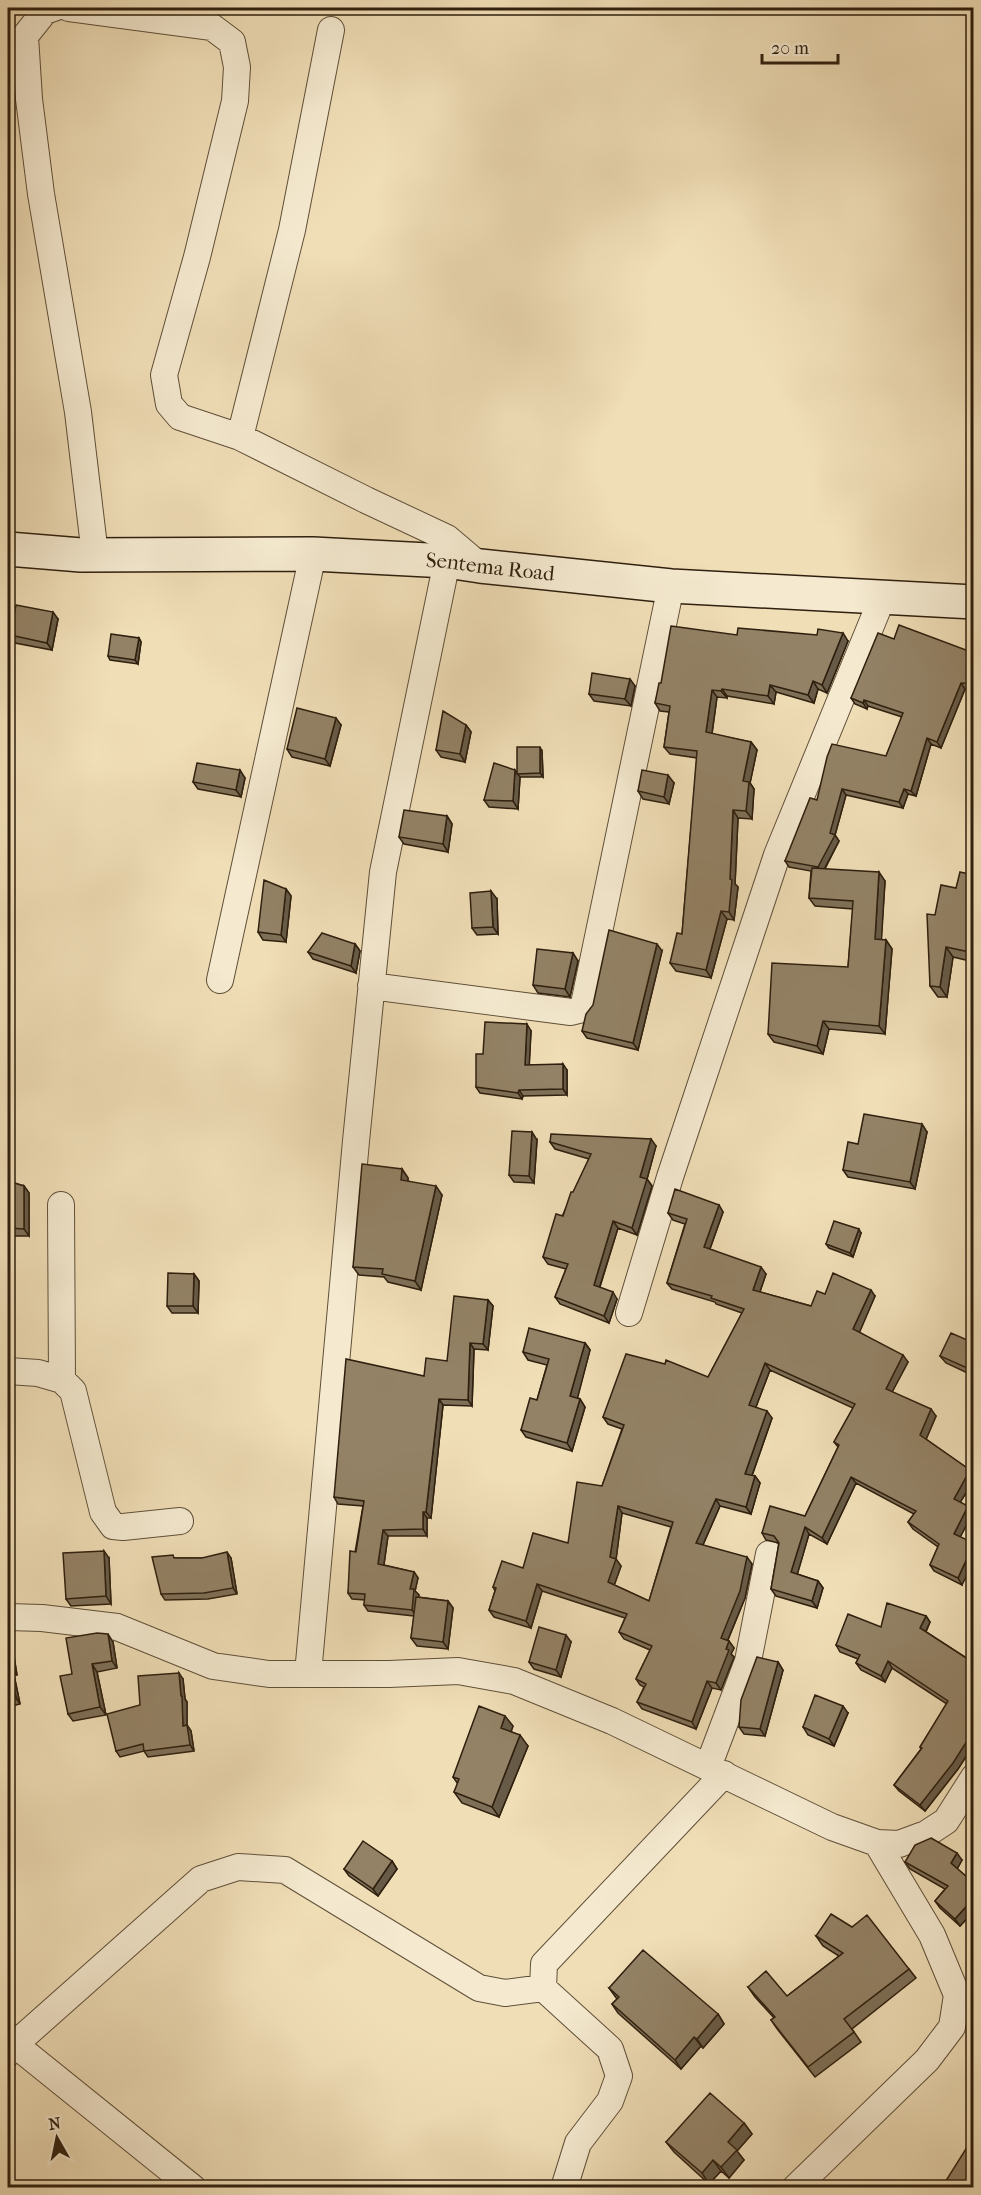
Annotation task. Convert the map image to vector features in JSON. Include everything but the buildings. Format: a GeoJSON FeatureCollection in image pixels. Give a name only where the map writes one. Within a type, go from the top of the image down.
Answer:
{"type":"FeatureCollection","features":[{"type":"Feature","properties":{"kind":"main road","name":"Sentema Road"},"geometry":{"type":"LineString","coordinates":[[8,549],[95,555],[313,554],[447,561],[671,586],[974,602]]}},
{"type":"Feature","properties":{"kind":"street"},"geometry":{"type":"LineString","coordinates":[[54,8],[45,11],[25,36],[29,99],[44,217],[78,412],[95,555]]}},
{"type":"Feature","properties":{"kind":"street"},"geometry":{"type":"LineString","coordinates":[[69,8],[212,27],[232,42],[237,67],[235,101],[197,257],[164,375],[169,404],[180,417],[240,437],[447,538],[480,566]]}},
{"type":"Feature","properties":{"kind":"street"},"geometry":{"type":"LineString","coordinates":[[240,437],[292,230],[331,30]]}},
{"type":"Feature","properties":{"kind":"street"},"geometry":{"type":"LineString","coordinates":[[220,980],[313,554]]}},
{"type":"Feature","properties":{"kind":"street"},"geometry":{"type":"LineString","coordinates":[[308,1674],[383,872],[447,561]]}},
{"type":"Feature","properties":{"kind":"street"},"geometry":{"type":"LineString","coordinates":[[371,986],[571,1012],[583,1009],[671,586]]}},
{"type":"Feature","properties":{"kind":"street"},"geometry":{"type":"LineString","coordinates":[[629,1313],[673,1166],[777,855],[883,596]]}},
{"type":"Feature","properties":{"kind":"street"},"geometry":{"type":"LineString","coordinates":[[61,1205],[62,1380]]}},
{"type":"Feature","properties":{"kind":"street"},"geometry":{"type":"LineString","coordinates":[[8,1371],[38,1373],[62,1380],[73,1391],[102,1512],[112,1526],[123,1527],[180,1521]]}},
{"type":"Feature","properties":{"kind":"street"},"geometry":{"type":"LineString","coordinates":[[543,1988],[544,1964],[716,1771],[748,1661],[769,1554]]}},
{"type":"Feature","properties":{"kind":"street"},"geometry":{"type":"LineString","coordinates":[[8,1617],[42,1618],[117,1628],[213,1666],[269,1674],[389,1674],[458,1671],[514,1681],[612,1720],[832,1827],[877,1843],[899,1844],[926,1834],[946,1821],[974,1777]]}},
{"type":"Feature","properties":{"kind":"street"},"geometry":{"type":"LineString","coordinates":[[795,2187],[927,2060],[952,2027],[957,1995],[932,1935],[877,1843]]}},
{"type":"Feature","properties":{"kind":"street"},"geometry":{"type":"LineString","coordinates":[[193,2187],[10,2046],[201,1880],[238,1867],[285,1870],[479,1988],[505,1993],[543,1988],[610,2049],[619,2076],[610,2101],[578,2143],[564,2187]]}}]}
